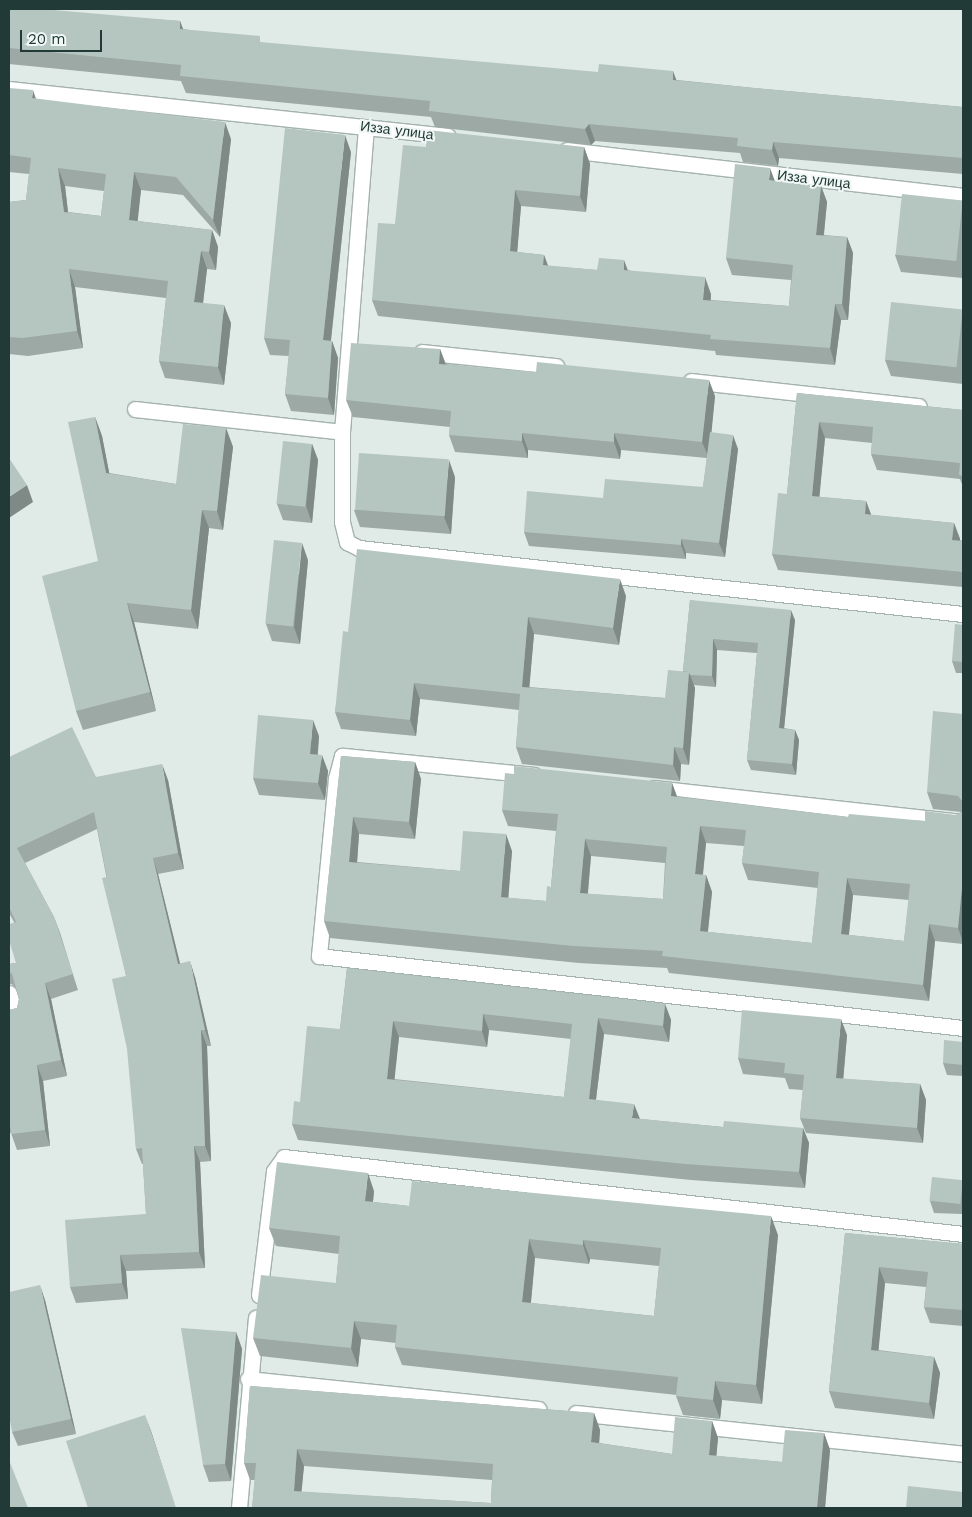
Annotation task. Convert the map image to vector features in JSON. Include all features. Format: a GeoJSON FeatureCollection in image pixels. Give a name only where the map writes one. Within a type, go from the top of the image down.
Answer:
{"type":"FeatureCollection","features":[{"type":"Feature","properties":{"kind":"street","name":"Изза улица"},"geometry":{"type":"LineString","coordinates":[[9,89],[464,138]]}},
{"type":"Feature","properties":{"kind":"street"},"geometry":{"type":"LineString","coordinates":[[366,127],[356,344],[342,432],[342,522],[353,545],[963,614]]}},
{"type":"Feature","properties":{"kind":"street","name":"Изза улица"},"geometry":{"type":"LineString","coordinates":[[552,148],[963,196]]}},
{"type":"Feature","properties":{"kind":"street"},"geometry":{"type":"LineString","coordinates":[[410,350],[568,368]]}},
{"type":"Feature","properties":{"kind":"street"},"geometry":{"type":"LineString","coordinates":[[677,379],[934,407]]}},
{"type":"Feature","properties":{"kind":"street"},"geometry":{"type":"LineString","coordinates":[[135,409],[342,432]]}},
{"type":"Feature","properties":{"kind":"street"},"geometry":{"type":"LineString","coordinates":[[554,777],[342,756],[336,779],[319,956],[963,1028]]}},
{"type":"Feature","properties":{"kind":"street"},"geometry":{"type":"LineString","coordinates":[[643,787],[963,822]]}},
{"type":"Feature","properties":{"kind":"street"},"geometry":{"type":"LineString","coordinates":[[9,993],[16,1017]]}},
{"type":"Feature","properties":{"kind":"street"},"geometry":{"type":"LineString","coordinates":[[239,1508],[248,1379],[274,1171],[284,1157],[963,1234]]}},
{"type":"Feature","properties":{"kind":"street"},"geometry":{"type":"LineString","coordinates":[[248,1379],[963,1454]]}},
{"type":"Feature","properties":{"kind":"building"},"geometry":{"type":"Polygon","coordinates":[[[9,9],[42,9],[180,21],[180,29],[260,36],[260,42],[598,72],[599,64],[673,71],[673,80],[963,107],[963,158],[773,142],[772,150],[737,146],[738,138],[589,124],[585,129],[429,111],[430,101],[180,76],[181,65],[9,48],[9,9]]]}},
{"type":"Feature","properties":{"kind":"building"},"geometry":{"type":"Polygon","coordinates":[[[9,88],[33,90],[32,98],[225,122],[213,220],[176,177],[134,172],[129,220],[212,230],[209,252],[201,251],[194,302],[224,305],[218,367],[159,361],[168,281],[69,269],[77,331],[22,338],[9,337],[9,202],[26,200],[31,158],[9,155],[9,88]],[[58,168],[64,212],[101,216],[106,174],[58,168]]]}},
{"type":"Feature","properties":{"kind":"building"},"geometry":{"type":"Polygon","coordinates":[[[285,128],[345,135],[323,340],[332,341],[328,398],[285,394],[290,340],[264,338],[285,128]]]}},
{"type":"Feature","properties":{"kind":"building"},"geometry":{"type":"Polygon","coordinates":[[[427,130],[584,147],[580,196],[515,190],[510,251],[544,255],[543,265],[597,270],[599,258],[624,260],[624,270],[705,277],[703,300],[789,306],[793,265],[726,258],[735,164],[770,168],[769,180],[821,186],[816,235],[847,237],[842,304],[835,304],[830,348],[710,339],[711,335],[372,300],[378,223],[395,224],[403,145],[426,147],[427,130]]]}},
{"type":"Feature","properties":{"kind":"building"},"geometry":{"type":"Polygon","coordinates":[[[902,194],[963,200],[956,261],[896,255],[902,194]]]}},
{"type":"Feature","properties":{"kind":"building"},"geometry":{"type":"Polygon","coordinates":[[[891,302],[963,310],[957,367],[885,360],[891,302]]]}},
{"type":"Feature","properties":{"kind":"building"},"geometry":{"type":"Polygon","coordinates":[[[351,343],[440,349],[439,364],[536,372],[537,362],[709,380],[702,442],[614,433],[614,442],[522,433],[522,441],[449,435],[451,411],[346,400],[351,343]]]}},
{"type":"Feature","properties":{"kind":"building"},"geometry":{"type":"Polygon","coordinates":[[[797,393],[963,410],[963,476],[959,475],[960,463],[871,454],[873,427],[819,422],[812,496],[866,501],[865,514],[954,523],[952,540],[963,541],[963,572],[772,554],[778,493],[787,494],[797,393]]]}},
{"type":"Feature","properties":{"kind":"building"},"geometry":{"type":"Polygon","coordinates":[[[95,417],[106,473],[176,484],[183,424],[226,428],[217,511],[202,510],[191,610],[127,603],[150,692],[76,711],[42,576],[98,561],[68,422],[95,417]]]}},
{"type":"Feature","properties":{"kind":"building"},"geometry":{"type":"Polygon","coordinates":[[[710,432],[733,435],[719,543],[681,539],[681,545],[524,532],[527,491],[603,498],[605,479],[703,487],[710,432]]]}},
{"type":"Feature","properties":{"kind":"building"},"geometry":{"type":"Polygon","coordinates":[[[283,441],[312,444],[305,507],[276,504],[283,441]]]}},
{"type":"Feature","properties":{"kind":"building"},"geometry":{"type":"Polygon","coordinates":[[[359,453],[449,459],[445,516],[355,510],[359,453]]]}},
{"type":"Feature","properties":{"kind":"building"},"geometry":{"type":"Polygon","coordinates":[[[9,458],[27,485],[9,497],[9,458]]]}},
{"type":"Feature","properties":{"kind":"building"},"geometry":{"type":"Polygon","coordinates":[[[274,540],[302,543],[293,626],[265,624],[274,540]]]}},
{"type":"Feature","properties":{"kind":"building"},"geometry":{"type":"Polygon","coordinates":[[[357,549],[620,579],[613,628],[528,617],[522,687],[665,698],[668,670],[689,672],[683,748],[674,747],[673,765],[516,747],[520,694],[414,683],[410,720],[335,712],[343,631],[348,632],[357,549]]]}},
{"type":"Feature","properties":{"kind":"building"},"geometry":{"type":"Polygon","coordinates":[[[690,600],[791,610],[779,728],[795,730],[792,764],[747,760],[758,643],[713,639],[712,676],[690,675],[689,672],[683,671],[690,600]]]}},
{"type":"Feature","properties":{"kind":"building"},"geometry":{"type":"Polygon","coordinates":[[[955,624],[963,625],[963,662],[952,661],[955,624]]]}},
{"type":"Feature","properties":{"kind":"building"},"geometry":{"type":"Polygon","coordinates":[[[933,711],[963,714],[963,802],[958,796],[927,792],[933,711]]]}},
{"type":"Feature","properties":{"kind":"building"},"geometry":{"type":"Polygon","coordinates":[[[258,715],[313,720],[310,754],[322,755],[318,783],[253,778],[258,715]]]}},
{"type":"Feature","properties":{"kind":"building"},"geometry":{"type":"Polygon","coordinates":[[[72,727],[96,777],[162,764],[178,853],[153,858],[178,964],[190,961],[205,1030],[201,1030],[205,1146],[194,1146],[199,1252],[120,1255],[122,1283],[70,1287],[65,1220],[146,1214],[142,1148],[136,1149],[127,1049],[112,979],[126,976],[102,878],[107,877],[94,812],[17,848],[54,917],[73,974],[45,983],[61,1060],[37,1065],[45,1130],[11,1134],[9,1116],[9,1010],[17,1008],[19,999],[12,974],[9,971],[9,964],[16,963],[9,940],[9,924],[16,922],[9,907],[9,757],[72,727]]]}},
{"type":"Feature","properties":{"kind":"building"},"geometry":{"type":"Polygon","coordinates":[[[341,756],[415,762],[409,822],[353,817],[349,862],[460,871],[463,831],[506,834],[501,897],[546,901],[547,886],[551,887],[558,814],[502,810],[505,773],[514,774],[514,766],[672,783],[671,796],[848,817],[849,814],[925,821],[925,811],[956,815],[963,811],[963,877],[958,928],[929,924],[923,985],[662,956],[663,951],[573,946],[324,921],[341,756]],[[700,826],[695,874],[706,875],[700,931],[812,943],[819,872],[742,863],[746,830],[700,826]],[[585,839],[580,893],[663,899],[667,847],[585,839]],[[847,878],[841,934],[904,941],[910,884],[847,878]]]}},
{"type":"Feature","properties":{"kind":"building"},"geometry":{"type":"Polygon","coordinates":[[[347,968],[665,1004],[663,1026],[598,1018],[589,1099],[634,1104],[632,1118],[723,1127],[724,1121],[803,1128],[799,1172],[685,1164],[292,1124],[294,1101],[300,1102],[307,1026],[340,1029],[347,968]],[[483,1014],[482,1031],[393,1021],[387,1079],[564,1097],[572,1024],[483,1014]]]}},
{"type":"Feature","properties":{"kind":"building"},"geometry":{"type":"Polygon","coordinates":[[[742,1010],[841,1019],[836,1078],[920,1084],[917,1128],[800,1118],[804,1075],[784,1073],[785,1063],[738,1058],[742,1010]]]}},
{"type":"Feature","properties":{"kind":"building"},"geometry":{"type":"Polygon","coordinates":[[[944,1040],[963,1042],[963,1065],[943,1063],[944,1040]]]}},
{"type":"Feature","properties":{"kind":"building"},"geometry":{"type":"Polygon","coordinates":[[[277,1162],[368,1173],[365,1201],[409,1206],[412,1181],[771,1216],[756,1385],[715,1381],[713,1400],[676,1396],[678,1377],[395,1347],[397,1325],[354,1321],[351,1348],[253,1338],[261,1275],[336,1283],[340,1236],[269,1228],[277,1162]],[[529,1239],[522,1302],[654,1316],[661,1248],[583,1240],[583,1245],[529,1239]]]}},
{"type":"Feature","properties":{"kind":"building"},"geometry":{"type":"Polygon","coordinates":[[[932,1177],[963,1180],[960,1204],[929,1201],[932,1177]]]}},
{"type":"Feature","properties":{"kind":"building"},"geometry":{"type":"Polygon","coordinates":[[[845,1233],[963,1244],[963,1310],[924,1307],[928,1272],[879,1267],[871,1350],[934,1357],[929,1403],[829,1391],[845,1233]]]}},
{"type":"Feature","properties":{"kind":"building"},"geometry":{"type":"Polygon","coordinates":[[[40,1285],[71,1419],[12,1432],[9,1415],[9,1292],[40,1285]]]}},
{"type":"Feature","properties":{"kind":"building"},"geometry":{"type":"Polygon","coordinates":[[[181,1328],[236,1332],[225,1464],[203,1465],[181,1328]]]}},
{"type":"Feature","properties":{"kind":"building"},"geometry":{"type":"Polygon","coordinates":[[[250,1386],[594,1413],[591,1442],[672,1454],[675,1417],[712,1421],[709,1455],[782,1462],[785,1430],[824,1433],[817,1508],[252,1508],[256,1463],[244,1463],[250,1386]],[[297,1449],[294,1491],[491,1503],[493,1464],[297,1449]]]}},
{"type":"Feature","properties":{"kind":"building"},"geometry":{"type":"Polygon","coordinates":[[[145,1415],[176,1508],[88,1508],[66,1441],[145,1415]]]}},
{"type":"Feature","properties":{"kind":"building"},"geometry":{"type":"Polygon","coordinates":[[[9,1460],[28,1508],[9,1508],[9,1460]]]}},
{"type":"Feature","properties":{"kind":"building"},"geometry":{"type":"Polygon","coordinates":[[[908,1486],[963,1492],[963,1508],[906,1508],[908,1486]]]}}]}
